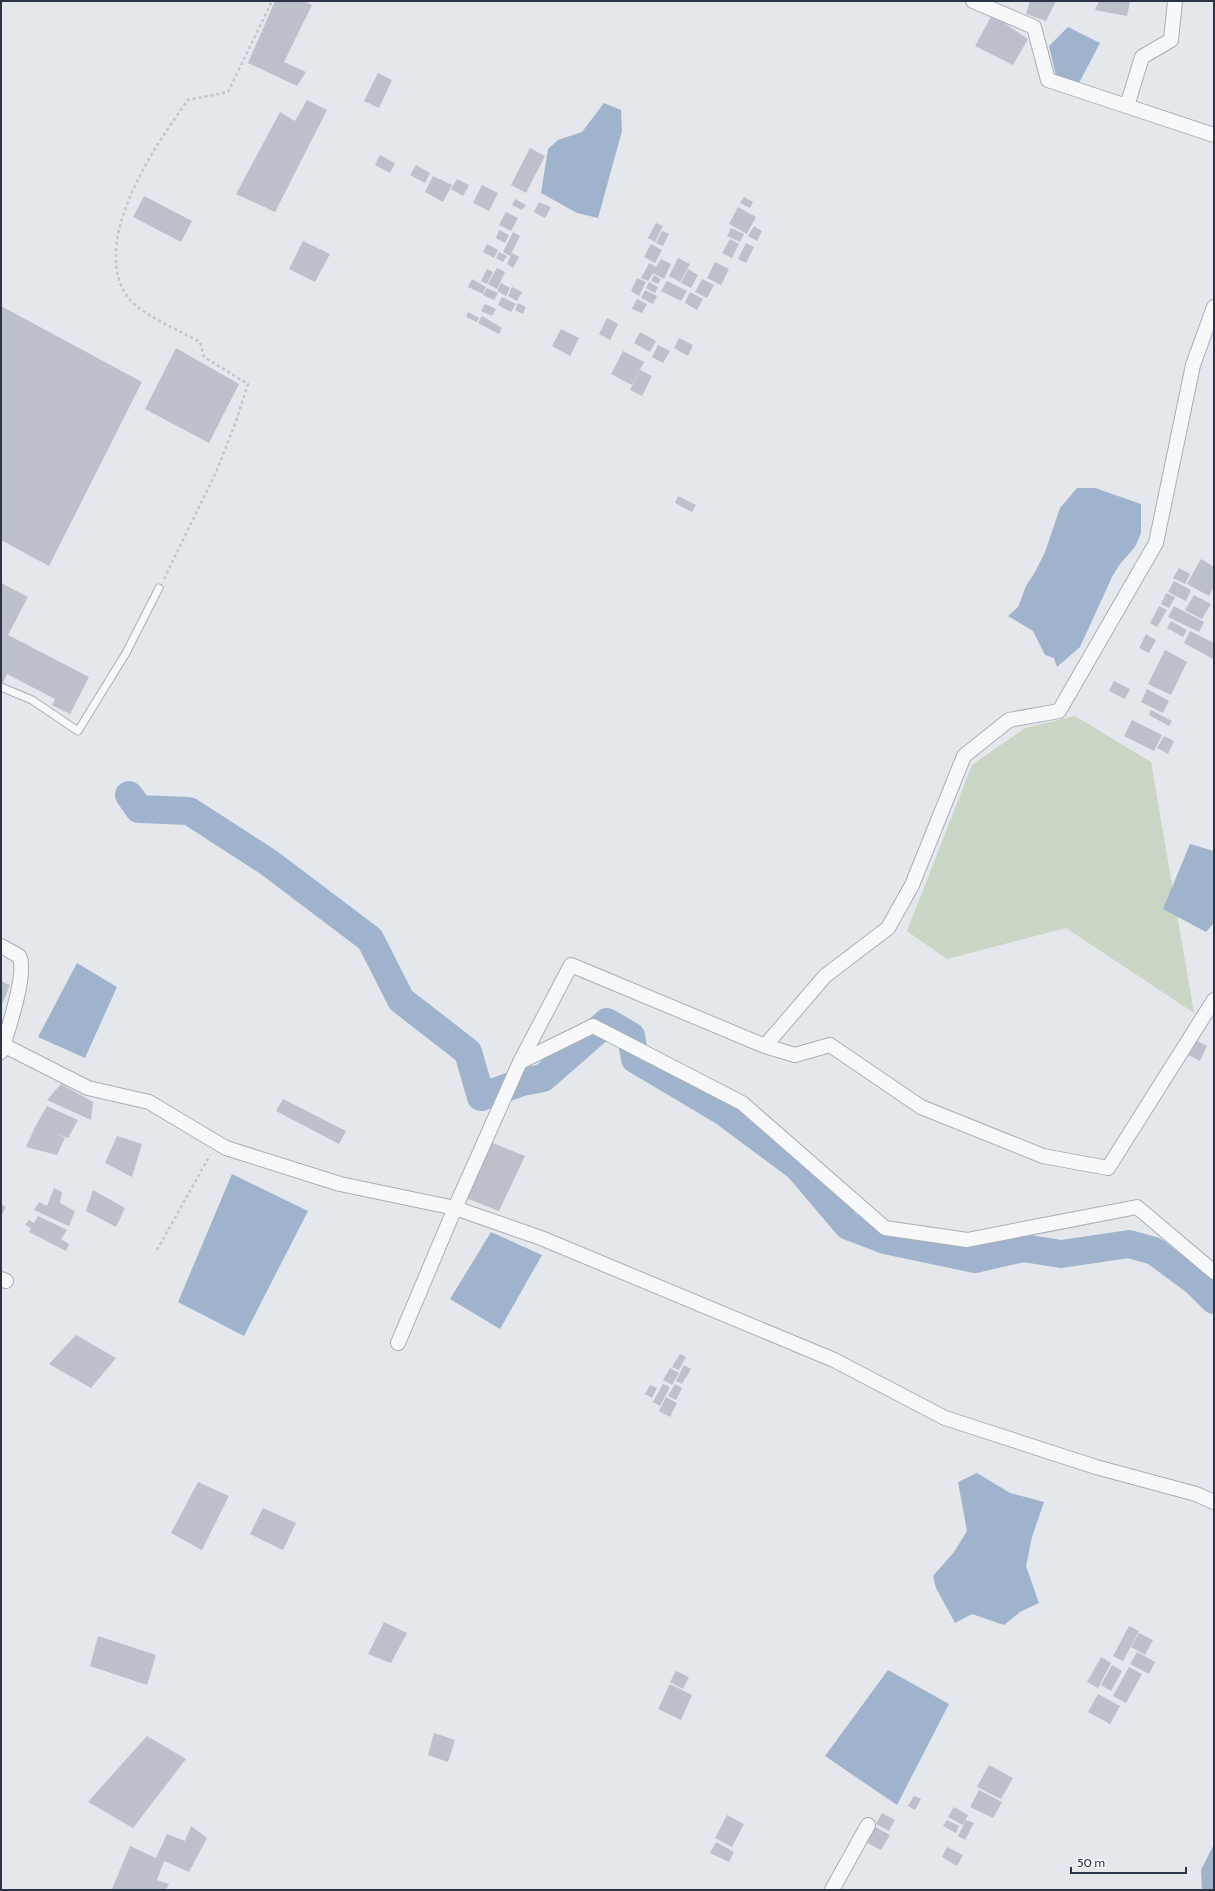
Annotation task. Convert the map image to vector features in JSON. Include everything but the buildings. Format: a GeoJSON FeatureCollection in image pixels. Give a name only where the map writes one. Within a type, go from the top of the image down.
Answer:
{"type":"FeatureCollection","features":[{"type":"Feature","properties":{"kind":"street"},"geometry":{"type":"LineString","coordinates":[[973,1],[1034,27],[1048,80],[1214,135]]}},
{"type":"Feature","properties":{"kind":"street"},"geometry":{"type":"LineString","coordinates":[[1127,106],[1142,57],[1171,40],[1175,1]]}},
{"type":"Feature","properties":{"kind":"street"},"geometry":{"type":"LineString","coordinates":[[765,1046],[825,976],[888,928],[912,885],[964,756],[1008,720],[1059,711],[1156,543],[1193,364],[1214,307]]}},
{"type":"Feature","properties":{"kind":"street"},"geometry":{"type":"LineString","coordinates":[[1,946],[19,956],[22,970],[2,1048],[88,1088],[149,1102],[226,1148],[340,1184],[454,1208],[541,1238],[834,1360],[945,1418],[1096,1467],[1196,1494],[1214,1502]]}},
{"type":"Feature","properties":{"kind":"street"},"geometry":{"type":"LineString","coordinates":[[398,1343],[454,1208],[520,1062],[571,965],[765,1046],[795,1055],[830,1046],[921,1107],[1042,1156],[1108,1168],[1214,1000]]}},
{"type":"Feature","properties":{"kind":"street"},"geometry":{"type":"LineString","coordinates":[[520,1062],[593,1026],[742,1103],[885,1228],[968,1240],[1137,1207],[1214,1272]]}},
{"type":"Feature","properties":{"kind":"street"},"geometry":{"type":"LineString","coordinates":[[832,1890],[868,1825]]}},
{"type":"Feature","properties":{"kind":"lane"},"geometry":{"type":"LineString","coordinates":[[1,687],[32,700],[78,731],[126,653],[159,588]]}},
{"type":"Feature","properties":{"kind":"path"},"geometry":{"type":"LineString","coordinates":[[159,588],[217,470],[235,424],[248,384],[204,357],[200,342],[145,312],[130,300],[122,286],[116,264],[116,240],[128,203],[143,169],[173,120],[188,100],[228,92],[272,1]]}},
{"type":"Feature","properties":{"kind":"path"},"geometry":{"type":"LineString","coordinates":[[157,1250],[217,1142]]}},
{"type":"Feature","properties":{"kind":"green space"},"geometry":{"type":"Polygon","coordinates":[[[1075,716],[1151,762],[1194,1013],[1066,928],[947,959],[907,931],[972,765],[1025,728],[1075,716]]]}},
{"type":"Feature","properties":{"kind":"water"},"geometry":{"type":"Polygon","coordinates":[[[1068,27],[1100,43],[1079,83],[1056,76],[1049,46],[1068,27]]]}},
{"type":"Feature","properties":{"kind":"water"},"geometry":{"type":"Polygon","coordinates":[[[604,103],[621,110],[622,131],[598,218],[577,213],[541,193],[548,149],[558,140],[582,132],[604,103]]]}},
{"type":"Feature","properties":{"kind":"water"},"geometry":{"type":"Polygon","coordinates":[[[1077,488],[1095,488],[1141,504],[1141,533],[1135,547],[1120,564],[1112,577],[1080,647],[1057,667],[1054,658],[1045,655],[1033,631],[1008,616],[1018,607],[1026,586],[1045,552],[1060,508],[1077,488]]]}},
{"type":"Feature","properties":{"kind":"water"},"geometry":{"type":"Polygon","coordinates":[[[1190,844],[1214,851],[1214,923],[1206,932],[1163,909],[1190,844]]]}},
{"type":"Feature","properties":{"kind":"water"},"geometry":{"type":"Polygon","coordinates":[[[77,963],[117,987],[85,1058],[38,1037],[77,963]]]}},
{"type":"Feature","properties":{"kind":"water"},"geometry":{"type":"Polygon","coordinates":[[[232,1174],[308,1211],[244,1336],[178,1302],[232,1174]]]}},
{"type":"Feature","properties":{"kind":"water"},"geometry":{"type":"Polygon","coordinates":[[[491,1232],[542,1255],[500,1329],[450,1299],[491,1232]]]}},
{"type":"Feature","properties":{"kind":"water"},"geometry":{"type":"Polygon","coordinates":[[[977,1473],[1010,1493],[1044,1502],[1032,1537],[1026,1566],[1039,1603],[1020,1612],[1004,1625],[972,1614],[955,1623],[936,1588],[933,1576],[954,1552],[967,1531],[958,1482],[977,1473]]]}},
{"type":"Feature","properties":{"kind":"water"},"geometry":{"type":"Polygon","coordinates":[[[888,1670],[949,1704],[897,1805],[825,1756],[888,1670]]]}},
{"type":"Feature","properties":{"kind":"water"},"geometry":{"type":"Polygon","coordinates":[[[1214,1844],[1214,1890],[1202,1890],[1201,1870],[1214,1844]]]}},
{"type":"Feature","properties":{"kind":"waterway"},"geometry":{"type":"LineString","coordinates":[[129,795],[139,809],[189,811],[268,862],[370,939],[401,1000],[468,1052],[481,1097],[522,1082],[543,1078],[607,1022],[631,1036],[635,1059],[724,1112],[798,1167],[848,1226],[885,1240],[975,1259],[1023,1248],[1061,1254],[1129,1244],[1154,1251],[1196,1282],[1214,1300]]}}]}
